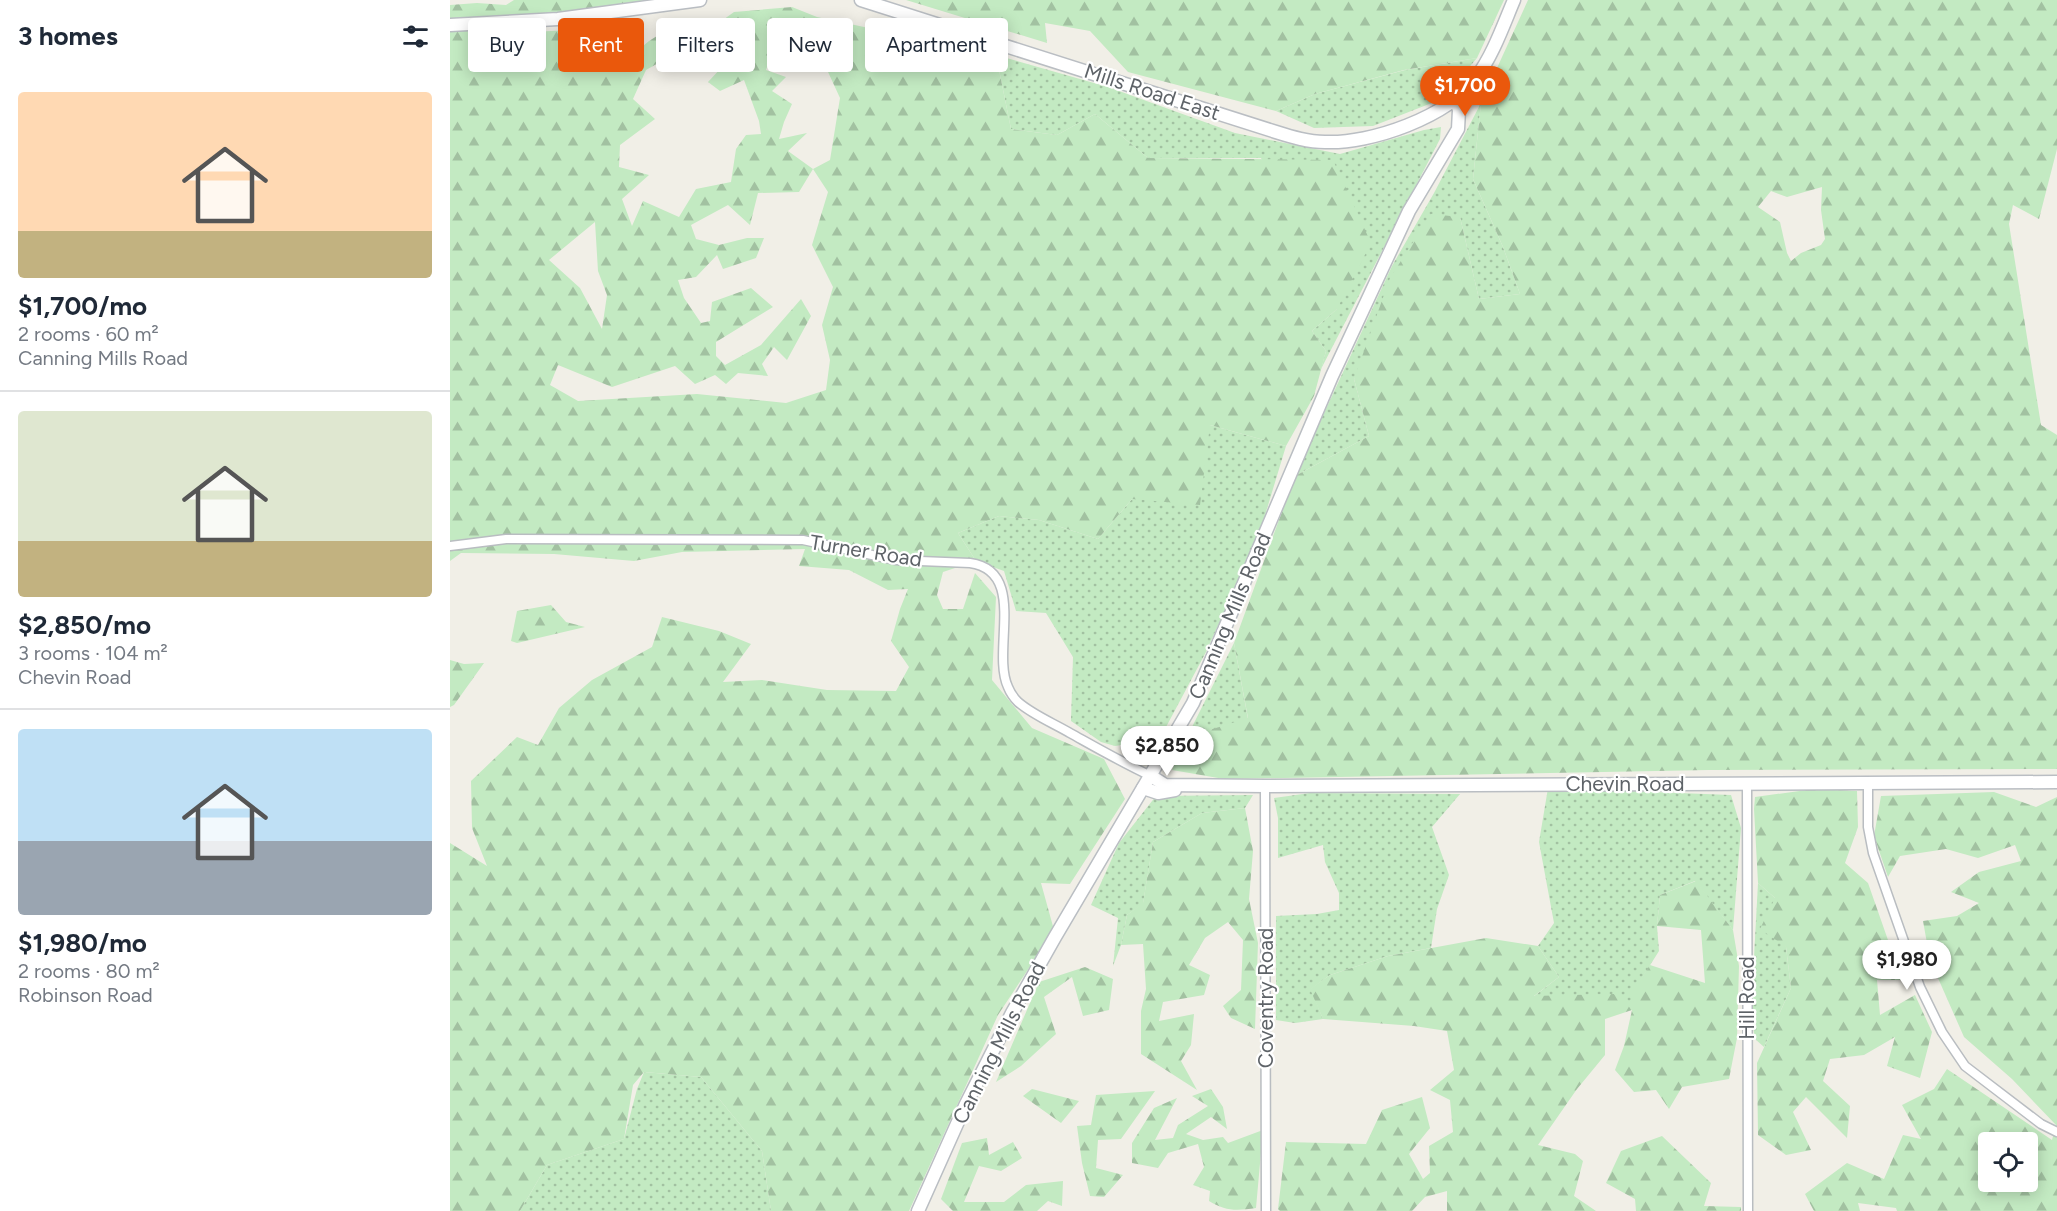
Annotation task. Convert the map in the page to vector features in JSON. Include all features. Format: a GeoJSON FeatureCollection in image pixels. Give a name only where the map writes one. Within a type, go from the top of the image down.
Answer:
{"type":"FeatureCollection","features":[{"type":"Feature","properties":{"kind":"main road"},"geometry":{"type":"LineString","coordinates":[[450,24],[558,19],[700,0]]}},
{"type":"Feature","properties":{"kind":"main road","name":"Mills Road East"},"geometry":{"type":"LineString","coordinates":[[861,0],[1300,139],[1326,142],[1366,139],[1394,130],[1443,107]]}},
{"type":"Feature","properties":{"kind":"main road"},"geometry":{"type":"LineString","coordinates":[[1452,137],[1451,122],[1443,107],[1472,84],[1484,66],[1514,0]]}},
{"type":"Feature","properties":{"kind":"main road","name":"Canning Mills Road"},"geometry":{"type":"LineString","coordinates":[[918,1211],[965,1106],[1009,1019],[1193,703],[1332,376],[1409,211],[1458,129],[1459,111],[1455,99]]}},
{"type":"Feature","properties":{"kind":"main road","name":"Chevin Road"},"geometry":{"type":"LineString","coordinates":[[1151,776],[1166,785],[1265,786],[2057,782]]}},
{"type":"Feature","properties":{"kind":"main road","name":"Chevin Road"},"geometry":{"type":"LineString","coordinates":[[1143,788],[1168,792],[1194,785]]}},
{"type":"Feature","properties":{"kind":"street","name":"Turner Road"},"geometry":{"type":"LineString","coordinates":[[450,546],[506,539],[803,540],[895,560],[970,563],[981,566],[997,577],[1003,591],[1004,672],[1008,686],[1016,699],[1038,716],[1123,764],[1151,776]]}},
{"type":"Feature","properties":{"kind":"street"},"geometry":{"type":"LineString","coordinates":[[1868,783],[1868,826],[1873,853],[1920,987],[1942,1032],[1965,1066],[2041,1124],[2057,1132]]}},
{"type":"Feature","properties":{"kind":"street","name":"Hill Road"},"geometry":{"type":"LineString","coordinates":[[1747,784],[1748,1211]]}},
{"type":"Feature","properties":{"kind":"street","name":"Coventry Road"},"geometry":{"type":"LineString","coordinates":[[1265,786],[1266,1211]]}},
{"type":"Feature","properties":{"kind":"green space"},"geometry":{"type":"Polygon","coordinates":[[[514,0],[647,0],[561,15],[468,18],[468,72],[546,72],[546,31],[558,31],[558,72],[644,72],[644,45],[656,37],[656,64],[646,70],[633,99],[655,119],[620,145],[619,167],[649,175],[622,199],[632,226],[643,201],[679,217],[696,189],[731,182],[736,149],[746,135],[761,134],[759,121],[744,80],[720,91],[708,82],[717,72],[755,72],[755,18],[726,18],[734,12],[792,7],[822,18],[767,18],[766,70],[786,77],[772,91],[792,104],[779,139],[807,133],[788,151],[813,169],[830,160],[840,98],[828,72],[853,72],[853,25],[865,27],[865,72],[999,72],[1011,129],[1057,135],[1095,114],[1148,158],[1333,160],[1371,243],[1337,309],[1312,331],[1326,351],[1314,396],[1286,446],[1210,425],[1200,505],[1132,499],[1098,539],[1039,520],[999,516],[958,533],[976,561],[943,572],[937,595],[943,609],[963,609],[975,573],[996,597],[992,680],[1032,728],[1104,759],[1125,799],[1070,884],[1041,883],[1054,930],[998,1015],[909,1211],[771,1211],[762,1151],[701,1077],[644,1072],[633,1085],[624,1139],[547,1165],[520,1211],[450,1211],[450,843],[487,866],[472,828],[471,781],[517,737],[538,745],[559,708],[592,680],[652,647],[662,617],[719,631],[751,644],[723,682],[762,680],[827,690],[896,691],[909,667],[891,641],[908,589],[888,590],[849,570],[799,566],[805,549],[682,552],[634,561],[554,554],[461,553],[450,561],[450,5],[477,3],[506,5],[514,0]],[[813,169],[799,192],[758,193],[750,225],[728,205],[691,225],[696,239],[719,245],[747,238],[764,238],[756,258],[723,269],[717,255],[696,277],[678,280],[684,298],[701,323],[710,321],[712,302],[751,288],[773,307],[716,342],[716,356],[725,365],[761,345],[801,299],[811,316],[787,360],[774,347],[762,364],[768,376],[738,373],[726,384],[715,375],[695,384],[675,366],[612,387],[558,365],[550,385],[578,401],[697,394],[786,403],[826,390],[830,360],[822,325],[833,287],[812,245],[828,192],[813,169]],[[595,222],[549,260],[580,288],[602,329],[607,295],[598,271],[595,222]]]}},
{"type":"Feature","properties":{"kind":"green space"},"geometry":{"type":"Polygon","coordinates":[[[906,0],[1504,0],[1477,58],[1404,70],[1315,94],[1276,111],[1128,72],[1090,31],[1045,23],[1047,43],[1008,31],[1008,18],[965,18],[906,0]]]}},
{"type":"Feature","properties":{"kind":"green space"},"geometry":{"type":"Polygon","coordinates":[[[1528,0],[2057,0],[2057,149],[2039,219],[2013,205],[2009,224],[2041,425],[2057,435],[2057,769],[1709,770],[1224,779],[1172,770],[1187,737],[1248,718],[1234,643],[1295,476],[1369,436],[1354,379],[1390,278],[1431,214],[1460,217],[1479,299],[1520,294],[1503,247],[1473,179],[1481,103],[1528,0]],[[1822,187],[1787,197],[1771,191],[1758,207],[1780,222],[1791,261],[1801,253],[1821,245],[1825,239],[1821,210],[1822,187]]]}},
{"type":"Feature","properties":{"kind":"green space"},"geometry":{"type":"Polygon","coordinates":[[[1008,58],[1108,87],[1235,133],[1340,154],[1441,127],[1440,139],[1321,369],[1326,351],[1312,331],[1337,309],[1261,158],[1148,158],[1095,114],[1057,135],[1011,129],[999,72],[1008,72],[1008,58]]]}},
{"type":"Feature","properties":{"kind":"green space"},"geometry":{"type":"Polygon","coordinates":[[[1477,58],[1442,99],[1373,126],[1314,128],[1276,111],[1315,94],[1405,70],[1477,58]]]}},
{"type":"Feature","properties":{"kind":"green space"},"geometry":{"type":"Polygon","coordinates":[[[1481,103],[1473,179],[1503,247],[1520,294],[1479,299],[1460,217],[1354,379],[1369,436],[1295,476],[1392,266],[1434,193],[1481,103]]]}},
{"type":"Feature","properties":{"kind":"green space"},"geometry":{"type":"Polygon","coordinates":[[[1210,425],[1286,446],[1259,535],[1206,652],[1149,759],[1141,761],[1135,743],[1115,746],[1101,742],[1071,721],[1073,657],[1046,613],[1016,611],[1004,571],[976,561],[958,533],[999,516],[1039,520],[1098,539],[1132,499],[1210,425]]]}},
{"type":"Feature","properties":{"kind":"green space"},"geometry":{"type":"Polygon","coordinates":[[[551,605],[566,622],[585,627],[517,643],[511,641],[517,611],[551,605]]]}},
{"type":"Feature","properties":{"kind":"green space"},"geometry":{"type":"Polygon","coordinates":[[[1234,643],[1248,719],[1187,737],[1234,643]]]}},
{"type":"Feature","properties":{"kind":"green space"},"geometry":{"type":"Polygon","coordinates":[[[450,660],[464,664],[484,663],[454,705],[450,707],[450,660]]]}},
{"type":"Feature","properties":{"kind":"green space"},"geometry":{"type":"Polygon","coordinates":[[[1548,788],[1731,795],[1741,828],[1733,930],[1695,881],[1660,895],[1657,926],[1659,951],[1632,994],[1632,1009],[1533,997],[1559,977],[1538,946],[1554,923],[1539,842],[1548,788]]]}},
{"type":"Feature","properties":{"kind":"green space"},"geometry":{"type":"Polygon","coordinates":[[[1814,789],[1857,791],[1858,827],[1845,863],[1868,883],[1902,980],[1877,980],[1880,1015],[1915,995],[1932,1032],[1920,1078],[1887,1066],[1895,1037],[1864,1055],[1830,1059],[1823,1081],[1850,1106],[1847,1138],[1806,1097],[1793,1112],[1811,1150],[1786,1155],[1758,1135],[1757,1063],[1791,988],[1786,947],[1760,929],[1775,898],[1758,883],[1754,809],[1755,797],[1814,789]]]}},
{"type":"Feature","properties":{"kind":"green space"},"geometry":{"type":"Polygon","coordinates":[[[1994,792],[2036,807],[2057,797],[2057,1211],[1897,1211],[1896,1208],[1858,1203],[1860,1211],[1814,1211],[1805,1194],[1847,1163],[1884,1179],[1903,1135],[1921,1139],[1902,1105],[1934,1089],[1947,1069],[2052,1140],[2056,1125],[2012,1079],[1964,1037],[1930,960],[1923,921],[1957,916],[1979,903],[1951,892],[1979,872],[2021,861],[2015,845],[1978,858],[1946,849],[1900,856],[1888,877],[1874,836],[1881,796],[1994,792]]]}},
{"type":"Feature","properties":{"kind":"green space"},"geometry":{"type":"Polygon","coordinates":[[[1310,793],[1460,794],[1432,827],[1449,875],[1437,909],[1431,948],[1388,956],[1330,975],[1311,989],[1323,1019],[1295,1023],[1276,1020],[1276,916],[1317,914],[1339,910],[1339,893],[1325,862],[1323,845],[1278,858],[1278,818],[1274,798],[1310,793]]]}},
{"type":"Feature","properties":{"kind":"green space"},"geometry":{"type":"Polygon","coordinates":[[[1253,795],[1245,808],[1202,813],[1153,842],[1143,904],[1127,915],[1121,945],[1113,966],[1118,918],[1091,905],[1119,843],[1156,796],[1253,795]]]}},
{"type":"Feature","properties":{"kind":"green space"},"geometry":{"type":"Polygon","coordinates":[[[1245,808],[1253,851],[1249,899],[1258,943],[1255,1029],[1231,1018],[1223,1006],[1241,990],[1243,940],[1228,922],[1205,938],[1189,965],[1210,975],[1204,995],[1163,1002],[1159,1021],[1194,1014],[1191,1045],[1181,1061],[1197,1090],[1141,1054],[1141,1011],[1146,989],[1143,944],[1121,945],[1127,915],[1143,903],[1153,842],[1202,813],[1245,808]]]}},
{"type":"Feature","properties":{"kind":"green space"},"geometry":{"type":"Polygon","coordinates":[[[1696,881],[1733,930],[1739,966],[1737,1038],[1729,1079],[1682,1087],[1669,1109],[1656,1090],[1634,1092],[1615,1070],[1624,1046],[1632,1010],[1605,1019],[1605,1055],[1577,1089],[1538,1145],[1575,1154],[1583,1161],[1574,1196],[1596,1211],[1447,1211],[1447,1191],[1425,1197],[1412,1211],[1280,1211],[1278,1209],[1286,1142],[1366,1144],[1382,1110],[1422,1097],[1430,1128],[1409,1154],[1423,1179],[1430,1173],[1429,1146],[1453,1132],[1450,1100],[1430,1090],[1454,1070],[1447,1031],[1323,1019],[1310,989],[1330,975],[1388,956],[1486,938],[1538,946],[1559,977],[1534,996],[1614,994],[1632,1009],[1631,994],[1650,965],[1705,983],[1701,930],[1657,926],[1660,895],[1696,881]]]}},
{"type":"Feature","properties":{"kind":"green space"},"geometry":{"type":"Polygon","coordinates":[[[1758,883],[1775,898],[1786,947],[1791,988],[1764,1047],[1755,1039],[1751,1013],[1758,883]]]}},
{"type":"Feature","properties":{"kind":"green space"},"geometry":{"type":"Polygon","coordinates":[[[1085,967],[1113,979],[1109,1010],[1083,1016],[1072,977],[1044,997],[1056,1034],[1021,1066],[996,1082],[1039,982],[1085,967]]]}},
{"type":"Feature","properties":{"kind":"green space"},"geometry":{"type":"Polygon","coordinates":[[[644,1072],[701,1077],[762,1151],[771,1211],[520,1211],[547,1165],[624,1139],[637,1089],[644,1072]]]}},
{"type":"Feature","properties":{"kind":"green space"},"geometry":{"type":"Polygon","coordinates":[[[1032,1089],[1079,1101],[1061,1123],[1023,1096],[1032,1089]]]}},
{"type":"Feature","properties":{"kind":"green space"},"geometry":{"type":"Polygon","coordinates":[[[1211,1089],[1223,1107],[1227,1129],[1211,1117],[1186,1134],[1203,1140],[1223,1137],[1228,1143],[1263,1130],[1256,1208],[1237,1210],[1220,1207],[1209,1201],[1210,1191],[1193,1185],[1204,1167],[1198,1144],[1168,1153],[1158,1168],[1132,1163],[1132,1143],[1154,1108],[1177,1098],[1155,1140],[1173,1138],[1178,1125],[1208,1106],[1192,1096],[1211,1089]]]}},
{"type":"Feature","properties":{"kind":"green space"},"geometry":{"type":"Polygon","coordinates":[[[1155,1091],[1121,1139],[1098,1140],[1096,1168],[1123,1175],[1104,1197],[1090,1196],[1082,1163],[1077,1126],[1091,1125],[1096,1095],[1155,1091]]]}},
{"type":"Feature","properties":{"kind":"green space"},"geometry":{"type":"Polygon","coordinates":[[[1662,1136],[1711,1183],[1704,1206],[1741,1207],[1741,1211],[1636,1211],[1635,1199],[1606,1183],[1621,1151],[1662,1136]]]}},
{"type":"Feature","properties":{"kind":"green space"},"geometry":{"type":"Polygon","coordinates":[[[987,1138],[989,1155],[1013,1142],[1022,1158],[1001,1171],[979,1166],[964,1202],[1004,1202],[1026,1185],[1063,1181],[1062,1206],[1048,1201],[1037,1211],[953,1211],[941,1199],[962,1143],[987,1138]]]}}]}
